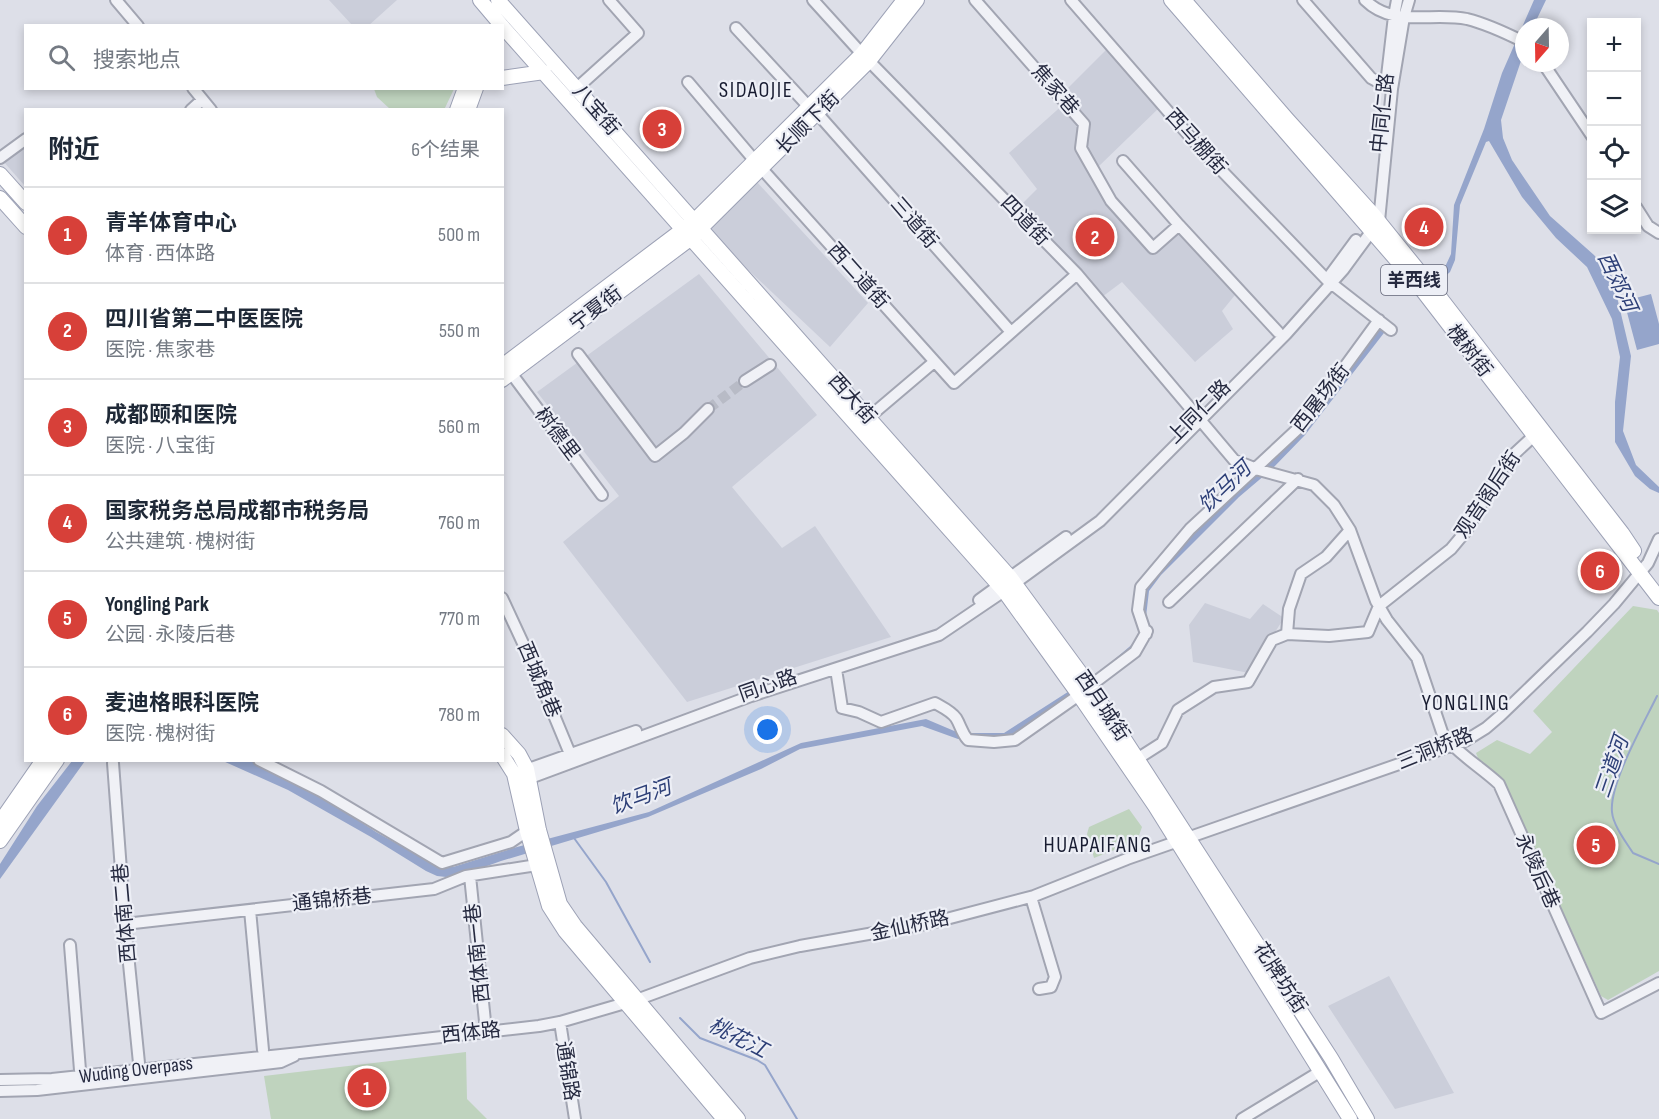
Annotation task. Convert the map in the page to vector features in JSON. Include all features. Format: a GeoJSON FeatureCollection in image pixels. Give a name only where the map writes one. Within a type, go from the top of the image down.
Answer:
{"type":"FeatureCollection","features":[{"type":"Feature","properties":{"kind":"main road","name":"八宝街"},"geometry":{"type":"LineString","coordinates":[[480,0],[497,24]]}},
{"type":"Feature","properties":{"kind":"main road","name":"长顺下街"},"geometry":{"type":"LineString","coordinates":[[866,58],[904,0]]}},
{"type":"Feature","properties":{"kind":"main road","name":"长顺下街"},"geometry":{"type":"LineString","coordinates":[[692,230],[866,58],[917,0]]}},
{"type":"Feature","properties":{"kind":"main road","name":"槐树街"},"geometry":{"type":"LineString","coordinates":[[1170,0],[1372,223]]}},
{"type":"Feature","properties":{"kind":"main road","name":"槐树街"},"geometry":{"type":"LineString","coordinates":[[1184,0],[1372,223],[1419,286],[1538,432],[1643,571]]}},
{"type":"Feature","properties":{"kind":"main road","name":"八宝街"},"geometry":{"type":"LineString","coordinates":[[502,2],[577,88],[692,230]]}},
{"type":"Feature","properties":{"kind":"main road"},"geometry":{"type":"LineString","coordinates":[[497,24],[502,2]]}},
{"type":"Feature","properties":{"kind":"main road","name":"八宝街"},"geometry":{"type":"LineString","coordinates":[[504,31],[692,230]]}},
{"type":"Feature","properties":{"kind":"main road"},"geometry":{"type":"LineString","coordinates":[[504,78],[544,72]]}},
{"type":"Feature","properties":{"kind":"main road"},"geometry":{"type":"LineString","coordinates":[[458,108],[464,90]]}},
{"type":"Feature","properties":{"kind":"main road"},"geometry":{"type":"LineString","coordinates":[[469,108],[476,90]]}},
{"type":"Feature","properties":{"kind":"main road"},"geometry":{"type":"LineString","coordinates":[[0,174],[24,201]]}},
{"type":"Feature","properties":{"kind":"main road"},"geometry":{"type":"LineString","coordinates":[[0,198],[24,225]]}},
{"type":"Feature","properties":{"kind":"main road","name":"宁夏街"},"geometry":{"type":"LineString","coordinates":[[505,373],[692,230]]}},
{"type":"Feature","properties":{"kind":"main road","name":"西大街"},"geometry":{"type":"LineString","coordinates":[[692,230],[868,418],[1007,584]]}},
{"type":"Feature","properties":{"kind":"main road","name":"西大街"},"geometry":{"type":"LineString","coordinates":[[692,230],[1007,584]]}},
{"type":"Feature","properties":{"kind":"main road"},"geometry":{"type":"LineString","coordinates":[[1643,571],[1659,588]]}},
{"type":"Feature","properties":{"kind":"main road"},"geometry":{"type":"LineString","coordinates":[[1643,571],[1659,598]]}},
{"type":"Feature","properties":{"kind":"main road","name":"西月城街"},"geometry":{"type":"LineString","coordinates":[[1007,584],[1090,686],[1137,759],[1183,840]]}},
{"type":"Feature","properties":{"kind":"main road","name":"西月城街"},"geometry":{"type":"LineString","coordinates":[[1007,584],[1079,696],[1183,840]]}},
{"type":"Feature","properties":{"kind":"main road"},"geometry":{"type":"LineString","coordinates":[[504,737],[519,754],[532,831],[549,906],[565,931],[632,1001],[738,1119]]}},
{"type":"Feature","properties":{"kind":"main road"},"geometry":{"type":"LineString","coordinates":[[504,757],[522,776]]}},
{"type":"Feature","properties":{"kind":"main road"},"geometry":{"type":"LineString","coordinates":[[0,822],[42,762]]}},
{"type":"Feature","properties":{"kind":"main road"},"geometry":{"type":"LineString","coordinates":[[0,841],[56,762]]}},
{"type":"Feature","properties":{"kind":"main road","name":"花牌坊街"},"geometry":{"type":"LineString","coordinates":[[1183,840],[1350,1119]]}},
{"type":"Feature","properties":{"kind":"main road","name":"花牌坊街"},"geometry":{"type":"LineString","coordinates":[[1183,840],[1332,1058],[1368,1119]]}},
{"type":"Feature","properties":{"kind":"main road"},"geometry":{"type":"LineString","coordinates":[[632,1001],[724,1119]]}},
{"type":"Feature","properties":{"kind":"street"},"geometry":{"type":"LineString","coordinates":[[116,0],[136,24]]}},
{"type":"Feature","properties":{"kind":"street"},"geometry":{"type":"LineString","coordinates":[[577,88],[638,33],[609,0]]}},
{"type":"Feature","properties":{"kind":"street","name":"四道街"},"geometry":{"type":"LineString","coordinates":[[813,0],[866,58],[1077,274],[1234,460],[1314,485],[1334,505],[1350,530],[1361,565],[1379,606],[1387,620],[1417,658],[1443,735],[1451,745]]}},
{"type":"Feature","properties":{"kind":"street","name":"焦家巷"},"geometry":{"type":"LineString","coordinates":[[975,0],[1084,124],[1081,148],[1111,201],[1153,248],[1179,225]]}},
{"type":"Feature","properties":{"kind":"street","name":"西马棚街"},"geometry":{"type":"LineString","coordinates":[[1071,0],[1199,147],[1329,282]]}},
{"type":"Feature","properties":{"kind":"street"},"geometry":{"type":"LineString","coordinates":[[1303,0],[1371,78],[1386,86]]}},
{"type":"Feature","properties":{"kind":"street"},"geometry":{"type":"LineString","coordinates":[[1365,0],[1372,7],[1399,17],[1466,19],[1515,38]]}},
{"type":"Feature","properties":{"kind":"street","name":"中同仁路"},"geometry":{"type":"LineString","coordinates":[[1372,223],[1386,86],[1399,17],[1398,0]]}},
{"type":"Feature","properties":{"kind":"street"},"geometry":{"type":"LineString","coordinates":[[1372,223],[1392,89],[1399,17],[1409,0]]}},
{"type":"Feature","properties":{"kind":"street","name":"三道街"},"geometry":{"type":"LineString","coordinates":[[736,28],[813,110],[1011,332]]}},
{"type":"Feature","properties":{"kind":"street"},"geometry":{"type":"LineString","coordinates":[[1549,72],[1587,129]]}},
{"type":"Feature","properties":{"kind":"street","name":"西二道街"},"geometry":{"type":"LineString","coordinates":[[688,82],[758,165],[954,383],[1011,332]]}},
{"type":"Feature","properties":{"kind":"street"},"geometry":{"type":"LineString","coordinates":[[194,90],[209,108]]}},
{"type":"Feature","properties":{"kind":"street"},"geometry":{"type":"LineString","coordinates":[[193,108],[202,100]]}},
{"type":"Feature","properties":{"kind":"street"},"geometry":{"type":"LineString","coordinates":[[0,158],[24,140]]}},
{"type":"Feature","properties":{"kind":"street"},"geometry":{"type":"LineString","coordinates":[[1123,161],[1278,333]]}},
{"type":"Feature","properties":{"kind":"street"},"geometry":{"type":"LineString","coordinates":[[1641,215],[1648,226],[1659,233]]}},
{"type":"Feature","properties":{"kind":"street","name":"上同仁路"},"geometry":{"type":"LineString","coordinates":[[1007,584],[1094,516],[1199,417],[1329,282],[1372,223]]}},
{"type":"Feature","properties":{"kind":"street"},"geometry":{"type":"LineString","coordinates":[[1011,332],[1077,274]]}},
{"type":"Feature","properties":{"kind":"street"},"geometry":{"type":"LineString","coordinates":[[1199,417],[1286,334],[1329,282],[1391,330]]}},
{"type":"Feature","properties":{"kind":"street","name":"西屠场街"},"geometry":{"type":"LineString","coordinates":[[1090,686],[1136,652],[1146,632],[1138,610],[1141,588],[1190,529],[1303,424],[1379,320]]}},
{"type":"Feature","properties":{"kind":"street"},"geometry":{"type":"LineString","coordinates":[[578,354],[655,456],[684,434],[708,409]]}},
{"type":"Feature","properties":{"kind":"street"},"geometry":{"type":"LineString","coordinates":[[868,418],[934,362]]}},
{"type":"Feature","properties":{"kind":"street"},"geometry":{"type":"LineString","coordinates":[[745,381],[770,365]]}},
{"type":"Feature","properties":{"kind":"street","name":"树德里"},"geometry":{"type":"LineString","coordinates":[[505,373],[602,495]]}},
{"type":"Feature","properties":{"kind":"street","name":"观音阁后街"},"geometry":{"type":"LineString","coordinates":[[1379,606],[1451,549],[1466,531],[1511,457],[1538,432]]}},
{"type":"Feature","properties":{"kind":"street"},"geometry":{"type":"LineString","coordinates":[[1169,602],[1298,479]]}},
{"type":"Feature","properties":{"kind":"street"},"geometry":{"type":"LineString","coordinates":[[1287,634],[1289,609],[1301,574],[1326,557],[1350,530]]}},
{"type":"Feature","properties":{"kind":"street","name":"三洞桥路"},"geometry":{"type":"LineString","coordinates":[[1183,840],[1434,753],[1465,741],[1486,728],[1587,632],[1643,571],[1659,539]]}},
{"type":"Feature","properties":{"kind":"street"},"geometry":{"type":"LineString","coordinates":[[522,776],[751,696],[939,634],[1007,584]]}},
{"type":"Feature","properties":{"kind":"street","name":"同心路"},"geometry":{"type":"LineString","coordinates":[[572,758],[941,630],[1007,584]]}},
{"type":"Feature","properties":{"kind":"street","name":"西城角巷"},"geometry":{"type":"LineString","coordinates":[[504,602],[572,758]]}},
{"type":"Feature","properties":{"kind":"street"},"geometry":{"type":"LineString","coordinates":[[1137,759],[1162,743],[1178,711],[1214,687],[1248,682],[1272,640],[1287,634],[1329,636],[1368,632],[1379,606]]}},
{"type":"Feature","properties":{"kind":"street"},"geometry":{"type":"LineString","coordinates":[[836,669],[842,708],[859,712],[881,722],[935,704],[946,708],[956,717],[964,735],[994,742],[1015,740],[1079,696]]}},
{"type":"Feature","properties":{"kind":"street","name":"永陵后巷"},"geometry":{"type":"LineString","coordinates":[[1451,745],[1499,784],[1601,1013],[1646,992],[1659,983]]}},
{"type":"Feature","properties":{"kind":"street"},"geometry":{"type":"LineString","coordinates":[[263,762],[321,791],[442,863],[511,842],[532,831]]}},
{"type":"Feature","properties":{"kind":"street","name":"西体南二巷"},"geometry":{"type":"LineString","coordinates":[[113,763],[124,924],[139,1062]]}},
{"type":"Feature","properties":{"kind":"street","name":"金仙桥路"},"geometry":{"type":"LineString","coordinates":[[632,1001],[750,958],[800,946],[931,923],[1031,897],[1183,840]]}},
{"type":"Feature","properties":{"kind":"street","name":"通锦桥巷"},"geometry":{"type":"LineString","coordinates":[[124,924],[434,889],[470,876],[540,862]]}},
{"type":"Feature","properties":{"kind":"street","name":"西体南一巷"},"geometry":{"type":"LineString","coordinates":[[470,876],[486,1031]]}},
{"type":"Feature","properties":{"kind":"street"},"geometry":{"type":"LineString","coordinates":[[1031,897],[1055,977],[1051,987],[1039,989]]}},
{"type":"Feature","properties":{"kind":"street"},"geometry":{"type":"LineString","coordinates":[[250,910],[267,1053]]}},
{"type":"Feature","properties":{"kind":"street"},"geometry":{"type":"LineString","coordinates":[[70,945],[80,1070]]}},
{"type":"Feature","properties":{"kind":"street","name":"西体路"},"geometry":{"type":"LineString","coordinates":[[0,1074],[31,1074],[139,1062],[267,1053],[300,1053],[539,1026],[632,1001]]}},
{"type":"Feature","properties":{"kind":"street","name":"通锦路"},"geometry":{"type":"LineString","coordinates":[[560,1022],[575,1119]]}},
{"type":"Feature","properties":{"kind":"street","name":"Wuding Overpass"},"geometry":{"type":"LineString","coordinates":[[0,1080],[52,1079],[267,1053]]}},
{"type":"Feature","properties":{"kind":"street","name":"西体路"},"geometry":{"type":"LineString","coordinates":[[0,1091],[37,1090],[281,1062],[300,1053]]}},
{"type":"Feature","properties":{"kind":"street"},"geometry":{"type":"LineString","coordinates":[[1242,1119],[1321,1071]]}},
{"type":"Feature","properties":{"kind":"shaded area"},"geometry":{"type":"Polygon","coordinates":[[[329,0],[397,0],[370,24],[351,24],[329,0]]]}},
{"type":"Feature","properties":{"kind":"shaded area"},"geometry":{"type":"Polygon","coordinates":[[[1108,48],[1160,107],[1098,167],[1085,147],[1087,119],[1063,93],[1108,48]]]}},
{"type":"Feature","properties":{"kind":"shaded area"},"geometry":{"type":"Polygon","coordinates":[[[1066,102],[1084,124],[1081,148],[1111,201],[1152,248],[1179,225],[1235,295],[1222,311],[1233,329],[1195,362],[1122,282],[1102,297],[1020,206],[1037,189],[1009,153],[1066,102]]]}},
{"type":"Feature","properties":{"kind":"shaded area"},"geometry":{"type":"Polygon","coordinates":[[[24,143],[24,185],[3,161],[24,143]]]}},
{"type":"Feature","properties":{"kind":"shaded area"},"geometry":{"type":"Polygon","coordinates":[[[757,182],[868,303],[830,347],[706,230],[757,182]]]}},
{"type":"Feature","properties":{"kind":"shaded area"},"geometry":{"type":"Polygon","coordinates":[[[699,274],[817,415],[732,487],[782,548],[815,526],[891,637],[687,702],[563,542],[619,496],[537,392],[699,274]]]}},
{"type":"Feature","properties":{"kind":"shaded area"},"geometry":{"type":"Polygon","coordinates":[[[1205,603],[1250,619],[1263,604],[1284,618],[1249,673],[1193,662],[1189,625],[1205,603]]]}},
{"type":"Feature","properties":{"kind":"shaded area"},"geometry":{"type":"Polygon","coordinates":[[[1389,976],[1454,1093],[1395,1109],[1328,1006],[1389,976]]]}},
{"type":"Feature","properties":{"kind":"green space"},"geometry":{"type":"Polygon","coordinates":[[[374,90],[454,90],[445,108],[389,108],[377,97],[374,90]]]}},
{"type":"Feature","properties":{"kind":"green space"},"geometry":{"type":"Polygon","coordinates":[[[1633,606],[1657,610],[1659,613],[1659,971],[1608,1000],[1601,996],[1509,793],[1480,763],[1476,753],[1497,740],[1530,754],[1552,732],[1533,711],[1633,606]]]}},
{"type":"Feature","properties":{"kind":"green space"},"geometry":{"type":"Polygon","coordinates":[[[1129,809],[1142,827],[1137,841],[1094,858],[1087,834],[1089,827],[1129,809]]]}},
{"type":"Feature","properties":{"kind":"green space"},"geometry":{"type":"Polygon","coordinates":[[[466,1052],[467,1099],[487,1119],[271,1119],[264,1076],[466,1052]]]}},
{"type":"Feature","properties":{"kind":"water"},"geometry":{"type":"Polygon","coordinates":[[[1534,0],[1546,0],[1537,18],[1526,18],[1534,0]]]}},
{"type":"Feature","properties":{"kind":"water"},"geometry":{"type":"Polygon","coordinates":[[[1515,43],[1515,72],[1517,72],[1501,120],[1503,138],[1512,160],[1550,216],[1594,255],[1612,276],[1631,356],[1623,431],[1636,465],[1659,487],[1659,493],[1650,489],[1635,476],[1615,442],[1615,402],[1620,357],[1612,319],[1587,267],[1556,238],[1522,197],[1489,141],[1486,142],[1460,205],[1455,260],[1450,272],[1434,286],[1429,281],[1445,267],[1451,254],[1454,205],[1484,129],[1502,73],[1515,43]]]}},
{"type":"Feature","properties":{"kind":"water"},"geometry":{"type":"Polygon","coordinates":[[[1651,294],[1659,324],[1659,344],[1637,350],[1624,301],[1651,294]]]}},
{"type":"Feature","properties":{"kind":"water"},"geometry":{"type":"Polygon","coordinates":[[[1382,325],[1387,329],[1305,435],[1161,575],[1149,591],[1145,625],[1137,649],[1028,728],[1009,738],[958,739],[922,726],[800,749],[761,769],[648,817],[462,875],[446,877],[426,871],[288,790],[225,762],[254,762],[303,784],[376,832],[430,862],[440,867],[453,867],[517,847],[649,812],[801,743],[926,719],[959,733],[1004,733],[1102,670],[1135,642],[1139,635],[1143,587],[1165,560],[1302,431],[1382,325]]]}},
{"type":"Feature","properties":{"kind":"water"},"geometry":{"type":"Polygon","coordinates":[[[71,762],[84,762],[0,879],[0,864],[37,806],[71,762]]]}},
{"type":"Feature","properties":{"kind":"waterway","name":"三道河"},"geometry":{"type":"LineString","coordinates":[[1657,696],[1621,770],[1612,812],[1617,828],[1633,853],[1659,864]]}},
{"type":"Feature","properties":{"kind":"waterway","name":"桃花江"},"geometry":{"type":"LineString","coordinates":[[574,838],[606,882],[650,962]]}},
{"type":"Feature","properties":{"kind":"waterway","name":"桃花江"},"geometry":{"type":"LineString","coordinates":[[680,1018],[700,1038],[765,1065],[797,1119]]}},
{"type":"Feature","properties":{"kind":"tunnel"},"geometry":{"type":"LineString","coordinates":[[708,409],[745,381]]}},
{"type":"Feature","properties":{"kind":"place","name":"成都颐和医院"},"geometry":{"type":"Point","coordinates":[662,129]}},
{"type":"Feature","properties":{"kind":"place","name":"国家税务总局成都市税务局"},"geometry":{"type":"Point","coordinates":[1424,227]}},
{"type":"Feature","properties":{"kind":"place","name":"四川省第二中医医院"},"geometry":{"type":"Point","coordinates":[1095,237]}},
{"type":"Feature","properties":{"kind":"place","name":"麦迪格眼科医院"},"geometry":{"type":"Point","coordinates":[1600,571]}},
{"type":"Feature","properties":{"kind":"place","name":"Yongling Park"},"geometry":{"type":"Point","coordinates":[1596,845]}},
{"type":"Feature","properties":{"kind":"place","name":"青羊体育中心"},"geometry":{"type":"Point","coordinates":[367,1088]}},
{"type":"Feature","properties":{"kind":"district","name":"SIDAOJIE"},"geometry":{"type":"Point","coordinates":[756,90]}},
{"type":"Feature","properties":{"kind":"district","name":"YONGLING"},"geometry":{"type":"Point","coordinates":[1466,703]}},
{"type":"Feature","properties":{"kind":"district","name":"HUAPAIFANG"},"geometry":{"type":"Point","coordinates":[1098,845]}},
{"type":"Feature","properties":{"kind":"water label","name":"西郊河"},"geometry":{"type":"Point","coordinates":[1617,282]}},
{"type":"Feature","properties":{"kind":"water label","name":"饮马河"},"geometry":{"type":"Point","coordinates":[1225,487]}},
{"type":"Feature","properties":{"kind":"water label","name":"饮马河"},"geometry":{"type":"Point","coordinates":[641,797]}}]}
